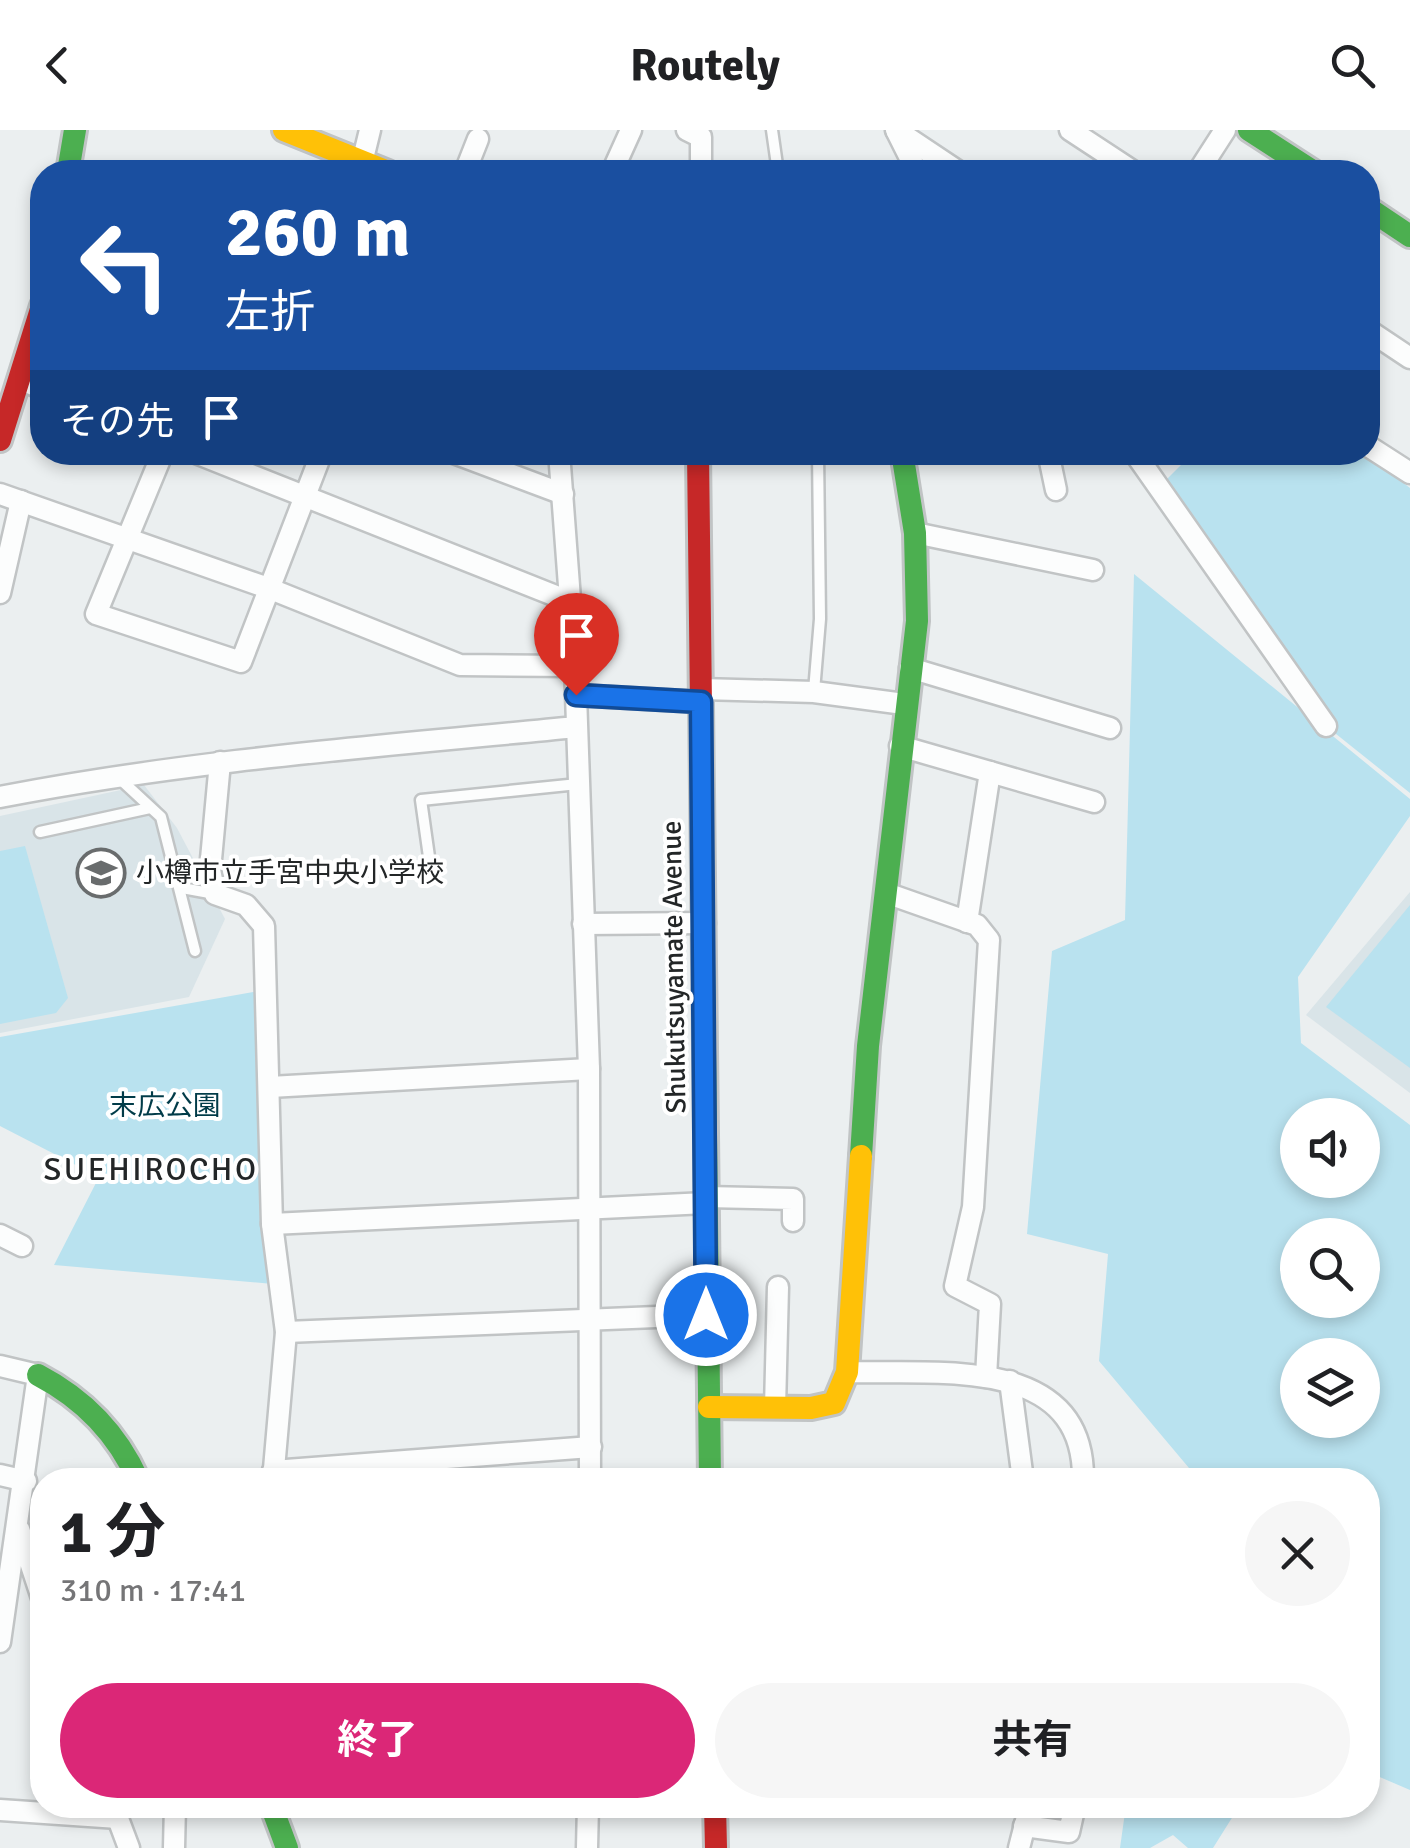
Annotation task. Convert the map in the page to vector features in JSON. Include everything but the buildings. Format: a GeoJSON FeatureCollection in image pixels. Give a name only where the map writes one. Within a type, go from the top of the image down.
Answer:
{"type":"FeatureCollection","features":[{"type":"Feature","properties":{"kind":"street"},"geometry":{"type":"LineString","coordinates":[[70,160],[75,130]]}},
{"type":"Feature","properties":{"kind":"street"},"geometry":{"type":"LineString","coordinates":[[284,130],[347,160]]}},
{"type":"Feature","properties":{"kind":"street"},"geometry":{"type":"LineString","coordinates":[[364,160],[370,130]]}},
{"type":"Feature","properties":{"kind":"street"},"geometry":{"type":"LineString","coordinates":[[618,160],[632,130]]}},
{"type":"Feature","properties":{"kind":"street"},"geometry":{"type":"LineString","coordinates":[[687,130],[701,137],[701,160]]}},
{"type":"Feature","properties":{"kind":"street"},"geometry":{"type":"LineString","coordinates":[[911,160],[896,130],[941,160]]}},
{"type":"Feature","properties":{"kind":"street"},"geometry":{"type":"LineString","coordinates":[[1070,130],[1116,160]]}},
{"type":"Feature","properties":{"kind":"street"},"geometry":{"type":"LineString","coordinates":[[1206,160],[1225,130]]}},
{"type":"Feature","properties":{"kind":"street"},"geometry":{"type":"LineString","coordinates":[[1250,130],[1296,160]]}},
{"type":"Feature","properties":{"kind":"street"},"geometry":{"type":"LineString","coordinates":[[470,160],[478,139]]}},
{"type":"Feature","properties":{"kind":"street"},"geometry":{"type":"LineString","coordinates":[[1380,216],[1410,236]]}},
{"type":"Feature","properties":{"kind":"street"},"geometry":{"type":"LineString","coordinates":[[1380,338],[1410,358]]}},
{"type":"Feature","properties":{"kind":"street"},"geometry":{"type":"LineString","coordinates":[[0,440],[30,388]]}},
{"type":"Feature","properties":{"kind":"street"},"geometry":{"type":"LineString","coordinates":[[1380,454],[1410,473]]}},
{"type":"Feature","properties":{"kind":"street"},"geometry":{"type":"LineString","coordinates":[[158,465],[96,614],[241,662],[317,465]]}},
{"type":"Feature","properties":{"kind":"street"},"geometry":{"type":"LineString","coordinates":[[224,465],[571,602]]}},
{"type":"Feature","properties":{"kind":"street"},"geometry":{"type":"LineString","coordinates":[[485,465],[562,494]]}},
{"type":"Feature","properties":{"kind":"street"},"geometry":{"type":"LineString","coordinates":[[560,465],[575,666],[589,1069],[590,1468]]}},
{"type":"Feature","properties":{"kind":"street","name":"Shukutsuyamate Avenue"},"geometry":{"type":"LineString","coordinates":[[698,465],[710,1468]]}},
{"type":"Feature","properties":{"kind":"street"},"geometry":{"type":"LineString","coordinates":[[709,1407],[775,1408],[834,1403],[847,1372],[868,1046],[904,704],[917,621],[915,533],[904,465]]}},
{"type":"Feature","properties":{"kind":"street"},"geometry":{"type":"LineString","coordinates":[[1051,465],[1056,490]]}},
{"type":"Feature","properties":{"kind":"street"},"geometry":{"type":"LineString","coordinates":[[1143,465],[1326,726]]}},
{"type":"Feature","properties":{"kind":"street"},"geometry":{"type":"LineString","coordinates":[[0,494],[126,535],[460,665],[575,666]]}},
{"type":"Feature","properties":{"kind":"street"},"geometry":{"type":"LineString","coordinates":[[0,593],[21,501]]}},
{"type":"Feature","properties":{"kind":"street"},"geometry":{"type":"LineString","coordinates":[[915,533],[1094,570]]}},
{"type":"Feature","properties":{"kind":"street"},"geometry":{"type":"LineString","coordinates":[[910,668],[1110,728]]}},
{"type":"Feature","properties":{"kind":"street"},"geometry":{"type":"LineString","coordinates":[[576,695],[814,692],[904,704]]}},
{"type":"Feature","properties":{"kind":"street"},"geometry":{"type":"LineString","coordinates":[[0,798],[115,775],[220,762],[576,728]]}},
{"type":"Feature","properties":{"kind":"street"},"geometry":{"type":"LineString","coordinates":[[900,746],[1094,802]]}},
{"type":"Feature","properties":{"kind":"street"},"geometry":{"type":"LineString","coordinates":[[220,762],[210,870],[215,894],[246,906],[264,926],[272,1224],[286,1332],[274,1468]]}},
{"type":"Feature","properties":{"kind":"street"},"geometry":{"type":"LineString","coordinates":[[968,922],[990,772]]}},
{"type":"Feature","properties":{"kind":"street"},"geometry":{"type":"LineString","coordinates":[[886,893],[968,922],[988,940],[972,1206],[955,1286],[990,1304],[986,1376]]}},
{"type":"Feature","properties":{"kind":"street"},"geometry":{"type":"LineString","coordinates":[[583,924],[705,923]]}},
{"type":"Feature","properties":{"kind":"street"},"geometry":{"type":"LineString","coordinates":[[270,1087],[589,1069]]}},
{"type":"Feature","properties":{"kind":"street"},"geometry":{"type":"LineString","coordinates":[[272,1224],[706,1200],[793,1199],[793,1220]]}},
{"type":"Feature","properties":{"kind":"street"},"geometry":{"type":"LineString","coordinates":[[0,1235],[22,1246]]}},
{"type":"Feature","properties":{"kind":"street"},"geometry":{"type":"LineString","coordinates":[[775,1408],[778,1287]]}},
{"type":"Feature","properties":{"kind":"street"},"geometry":{"type":"LineString","coordinates":[[286,1332],[706,1315]]}},
{"type":"Feature","properties":{"kind":"street"},"geometry":{"type":"LineString","coordinates":[[0,1366],[38,1376],[67,1390],[105,1424],[131,1468]]}},
{"type":"Feature","properties":{"kind":"street"},"geometry":{"type":"LineString","coordinates":[[847,1372],[986,1376],[1047,1396],[1077,1436],[1081,1468]]}},
{"type":"Feature","properties":{"kind":"street"},"geometry":{"type":"LineString","coordinates":[[0,1642],[6,1562],[26,1481],[38,1376]]}},
{"type":"Feature","properties":{"kind":"street"},"geometry":{"type":"LineString","coordinates":[[1010,1381],[1021,1468]]}},
{"type":"Feature","properties":{"kind":"street"},"geometry":{"type":"LineString","coordinates":[[352,1468],[590,1447]]}},
{"type":"Feature","properties":{"kind":"street"},"geometry":{"type":"LineString","coordinates":[[0,1475],[26,1481]]}},
{"type":"Feature","properties":{"kind":"street"},"geometry":{"type":"LineString","coordinates":[[16,1522],[30,1563]]}},
{"type":"Feature","properties":{"kind":"street"},"geometry":{"type":"LineString","coordinates":[[0,1810],[30,1810]]}},
{"type":"Feature","properties":{"kind":"street"},"geometry":{"type":"LineString","coordinates":[[118,1818],[129,1848]]}},
{"type":"Feature","properties":{"kind":"street"},"geometry":{"type":"LineString","coordinates":[[174,1848],[175,1818]]}},
{"type":"Feature","properties":{"kind":"street"},"geometry":{"type":"LineString","coordinates":[[276,1818],[287,1848]]}},
{"type":"Feature","properties":{"kind":"street"},"geometry":{"type":"LineString","coordinates":[[588,1818],[588,1848]]}},
{"type":"Feature","properties":{"kind":"street"},"geometry":{"type":"LineString","coordinates":[[715,1818],[716,1848]]}},
{"type":"Feature","properties":{"kind":"street"},"geometry":{"type":"LineString","coordinates":[[1019,1848],[1026,1818]]}},
{"type":"Feature","properties":{"kind":"street"},"geometry":{"type":"LineString","coordinates":[[1024,1826],[1069,1832],[1072,1818]]}},
{"type":"Feature","properties":{"kind":"lane"},"geometry":{"type":"LineString","coordinates":[[772,130],[776,160]]}},
{"type":"Feature","properties":{"kind":"lane"},"geometry":{"type":"LineString","coordinates":[[814,692],[820,619],[818,465]]}},
{"type":"Feature","properties":{"kind":"lane"},"geometry":{"type":"LineString","coordinates":[[115,775],[160,817],[182,888],[194,952]]}},
{"type":"Feature","properties":{"kind":"lane"},"geometry":{"type":"LineString","coordinates":[[431,871],[421,800],[578,784]]}},
{"type":"Feature","properties":{"kind":"lane"},"geometry":{"type":"LineString","coordinates":[[40,832],[150,808]]}},
{"type":"Feature","properties":{"kind":"lane"},"geometry":{"type":"LineString","coordinates":[[182,888],[215,894]]}},
{"type":"Feature","properties":{"kind":"shaded area","name":"小樽市立手宮中央小学校"},"geometry":{"type":"Polygon","coordinates":[[[144,785],[177,828],[225,919],[189,997],[0,1033],[0,816],[144,785]]]}},
{"type":"Feature","properties":{"kind":"shaded area"},"geometry":{"type":"Polygon","coordinates":[[[1410,892],[1410,1093],[1306,1015],[1410,892]]]}},
{"type":"Feature","properties":{"kind":"green space"},"geometry":{"type":"Polygon","coordinates":[[[1181,465],[1380,465],[1410,488],[1410,793],[1326,726],[1158,488],[1181,465]]]}},
{"type":"Feature","properties":{"kind":"green space"},"geometry":{"type":"Polygon","coordinates":[[[1134,574],[1410,799],[1410,816],[1298,977],[1301,1043],[1374,1098],[1280,1098],[1280,1198],[1380,1198],[1380,1102],[1410,1125],[1410,1790],[1380,1777],[1380,1468],[1189,1468],[1099,1361],[1108,1254],[1027,1234],[1052,951],[1125,920],[1134,574]]]}},
{"type":"Feature","properties":{"kind":"green space"},"geometry":{"type":"Polygon","coordinates":[[[25,846],[68,998],[56,1013],[0,1024],[0,851],[25,846]]]}},
{"type":"Feature","properties":{"kind":"green space"},"geometry":{"type":"Polygon","coordinates":[[[1410,905],[1410,1068],[1326,1007],[1410,905]]]}},
{"type":"Feature","properties":{"kind":"green space","name":"末広公園"},"geometry":{"type":"Polygon","coordinates":[[[259,991],[273,1284],[54,1265],[99,1177],[0,1126],[0,1037],[259,991]]]}},
{"type":"Feature","properties":{"kind":"green space"},"geometry":{"type":"Polygon","coordinates":[[[1124,1818],[1232,1818],[1213,1848],[1188,1848],[1173,1835],[1150,1848],[1120,1848],[1124,1818]]]}},
{"type":"Feature","properties":{"kind":"traffic: fast"},"geometry":{"type":"LineString","coordinates":[[70,160],[75,130]]}},
{"type":"Feature","properties":{"kind":"traffic: fast"},"geometry":{"type":"LineString","coordinates":[[1249,130],[1295,160]]}},
{"type":"Feature","properties":{"kind":"traffic: fast"},"geometry":{"type":"LineString","coordinates":[[1380,216],[1410,236]]}},
{"type":"Feature","properties":{"kind":"traffic: fast"},"geometry":{"type":"LineString","coordinates":[[861,1156],[868,1046],[917,621],[915,533],[904,465]]}},
{"type":"Feature","properties":{"kind":"traffic: fast"},"geometry":{"type":"LineString","coordinates":[[703,876],[710,1468]]}},
{"type":"Feature","properties":{"kind":"traffic: fast"},"geometry":{"type":"LineString","coordinates":[[38,1375],[84,1406],[109,1432],[132,1468]]}},
{"type":"Feature","properties":{"kind":"traffic: fast"},"geometry":{"type":"LineString","coordinates":[[276,1818],[287,1848]]}},
{"type":"Feature","properties":{"kind":"traffic: slow"},"geometry":{"type":"LineString","coordinates":[[284,130],[358,160]]}},
{"type":"Feature","properties":{"kind":"traffic: slow"},"geometry":{"type":"LineString","coordinates":[[709,1407],[811,1408],[834,1403],[847,1372],[861,1156]]}},
{"type":"Feature","properties":{"kind":"traffic: jam"},"geometry":{"type":"LineString","coordinates":[[0,440],[30,344]]}},
{"type":"Feature","properties":{"kind":"traffic: jam"},"geometry":{"type":"LineString","coordinates":[[698,465],[703,876]]}},
{"type":"Feature","properties":{"kind":"traffic: jam"},"geometry":{"type":"LineString","coordinates":[[715,1818],[716,1848]]}},
{"type":"Feature","properties":{"kind":"place","name":"小樽市立手宮中央小学校"},"geometry":{"type":"Point","coordinates":[101,873]}},
{"type":"Feature","properties":{"kind":"district","name":"SUEHIROCHO"},"geometry":{"type":"Point","coordinates":[151,1169]}},
{"type":"Feature","properties":{"kind":"route"},"geometry":{"type":"LineString","coordinates":[[576,695],[701,702],[706,1315]]}}]}
